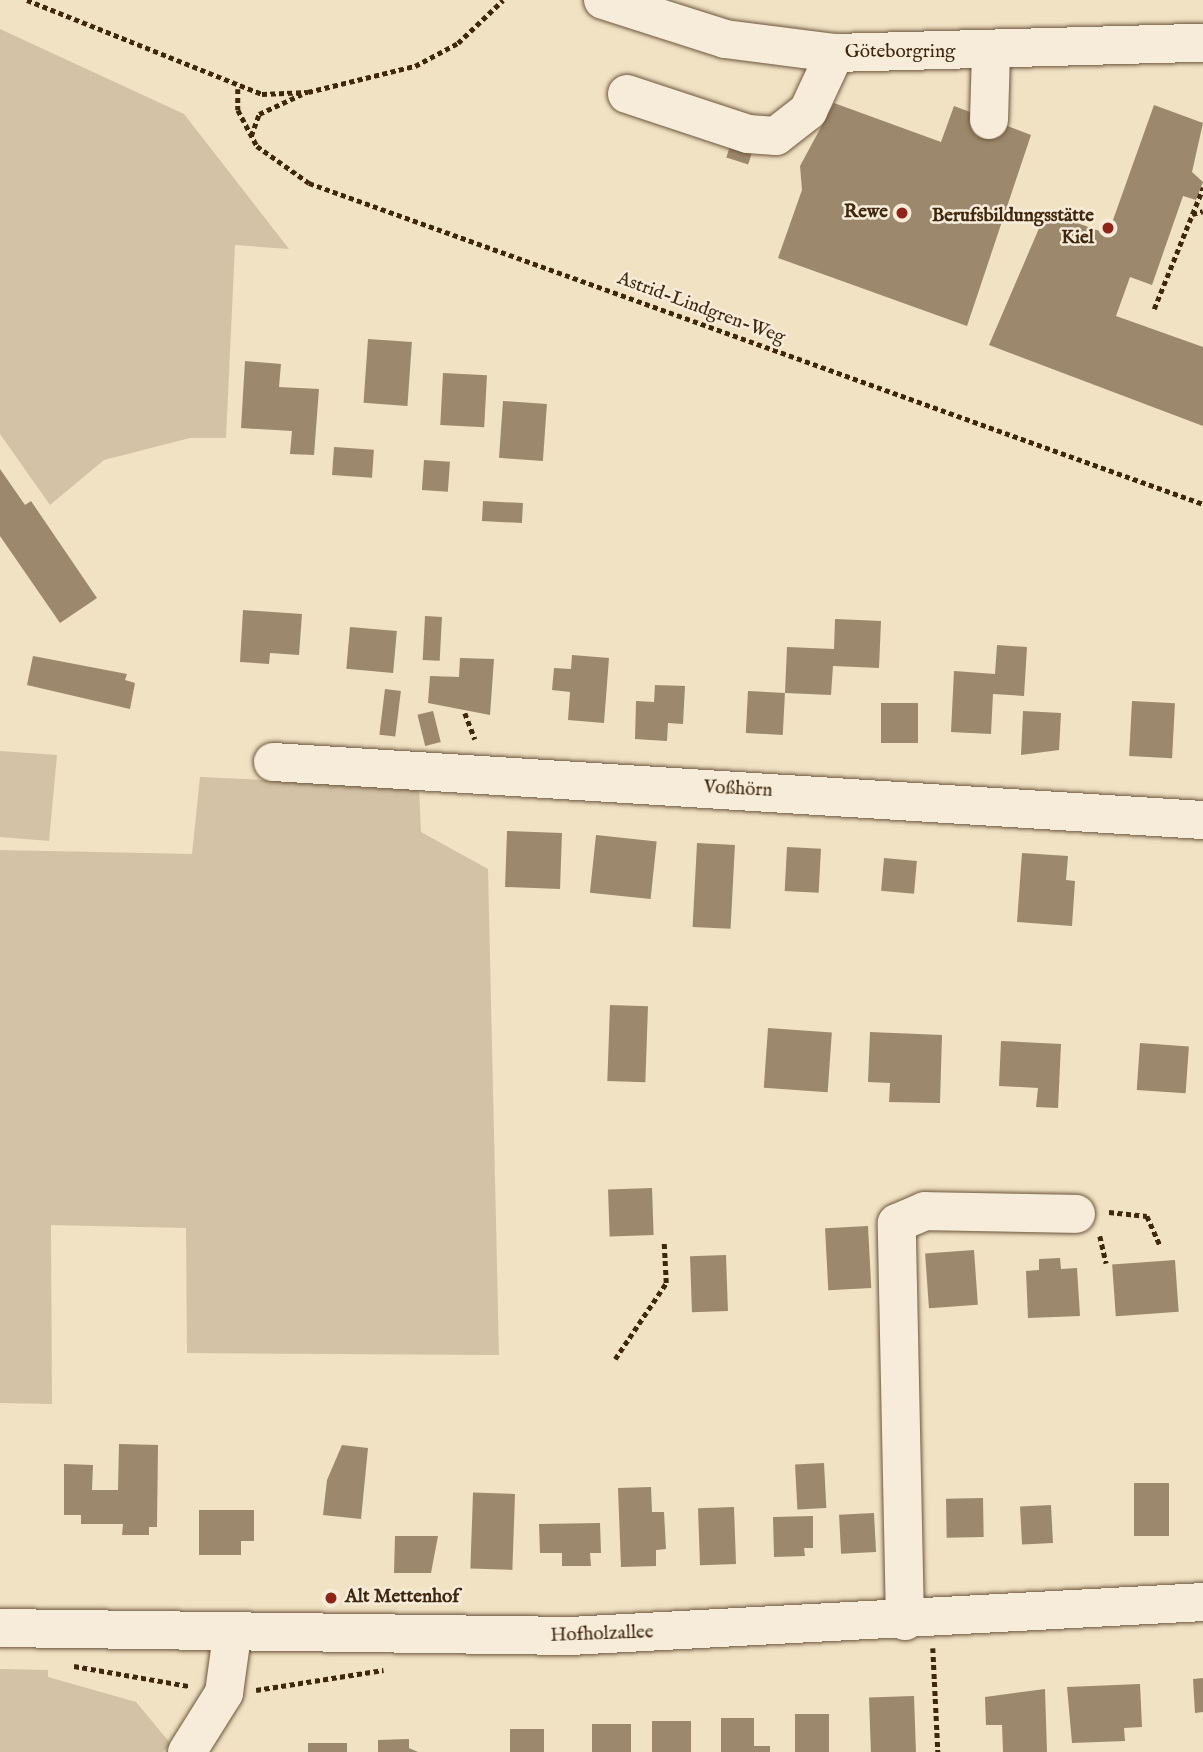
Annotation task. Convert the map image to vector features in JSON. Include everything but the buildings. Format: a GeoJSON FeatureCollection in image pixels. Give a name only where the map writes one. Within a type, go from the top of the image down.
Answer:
{"type":"FeatureCollection","features":[{"type":"Feature","properties":{"kind":"street","name":"Göteborgring"},"geometry":{"type":"LineString","coordinates":[[609,1],[725,39],[835,53],[990,51],[1203,43]]}},
{"type":"Feature","properties":{"kind":"street"},"geometry":{"type":"LineString","coordinates":[[989,120],[990,51]]}},
{"type":"Feature","properties":{"kind":"street"},"geometry":{"type":"LineString","coordinates":[[627,94],[740,132],[776,136],[808,111],[835,53]]}},
{"type":"Feature","properties":{"kind":"street","name":"Voßhörn"},"geometry":{"type":"LineString","coordinates":[[273,762],[1203,820]]}},
{"type":"Feature","properties":{"kind":"street"},"geometry":{"type":"LineString","coordinates":[[918,1620],[897,1223],[925,1210],[1076,1214]]}},
{"type":"Feature","properties":{"kind":"street","name":"Hofholzallee"},"geometry":{"type":"LineString","coordinates":[[0,1628],[232,1635],[570,1636],[918,1620],[1203,1602]]}},
{"type":"Feature","properties":{"kind":"street"},"geometry":{"type":"LineString","coordinates":[[191,1751],[224,1693],[232,1635]]}},
{"type":"Feature","properties":{"kind":"path"},"geometry":{"type":"LineString","coordinates":[[27,0],[238,89],[308,92]]}},
{"type":"Feature","properties":{"kind":"path"},"geometry":{"type":"LineString","coordinates":[[250,137],[259,114],[308,92],[415,66],[458,43],[503,0]]}},
{"type":"Feature","properties":{"kind":"path","name":"Astrid-Lindgren-Weg"},"geometry":{"type":"LineString","coordinates":[[238,89],[238,110],[250,137],[283,170],[309,183],[1203,504]]}},
{"type":"Feature","properties":{"kind":"path"},"geometry":{"type":"LineString","coordinates":[[1154,309],[1203,188]]}},
{"type":"Feature","properties":{"kind":"path"},"geometry":{"type":"LineString","coordinates":[[1192,214],[1203,211]]}},
{"type":"Feature","properties":{"kind":"path"},"geometry":{"type":"LineString","coordinates":[[1076,1214],[1147,1216],[1160,1245]]}},
{"type":"Feature","properties":{"kind":"path"},"geometry":{"type":"LineString","coordinates":[[615,1359],[666,1283],[664,1243]]}},
{"type":"Feature","properties":{"kind":"path"},"geometry":{"type":"LineString","coordinates":[[918,1620],[938,1752]]}},
{"type":"Feature","properties":{"kind":"shaded area"},"geometry":{"type":"Polygon","coordinates":[[[0,29],[184,114],[289,249],[235,245],[226,438],[190,438],[104,460],[50,505],[0,434],[0,29]]]}},
{"type":"Feature","properties":{"kind":"shaded area"},"geometry":{"type":"Polygon","coordinates":[[[0,751],[57,755],[49,841],[0,837],[0,751]]]}},
{"type":"Feature","properties":{"kind":"shaded area"},"geometry":{"type":"Polygon","coordinates":[[[200,777],[419,787],[421,832],[488,869],[499,1355],[187,1353],[186,1228],[51,1225],[52,1404],[0,1403],[0,850],[192,854],[200,777]]]}},
{"type":"Feature","properties":{"kind":"shaded area"},"geometry":{"type":"Polygon","coordinates":[[[0,1669],[48,1670],[48,1677],[136,1702],[171,1744],[163,1752],[0,1752],[0,1669]]]}},
{"type":"Feature","properties":{"kind":"place","name":"Rewe"},"geometry":{"type":"Point","coordinates":[902,213]}},
{"type":"Feature","properties":{"kind":"place","name":"Berufsbildungsstätte Kiel"},"geometry":{"type":"Point","coordinates":[1108,228]}},
{"type":"Feature","properties":{"kind":"place","name":"Alt Mettenhof"},"geometry":{"type":"Point","coordinates":[331,1598]}}]}
